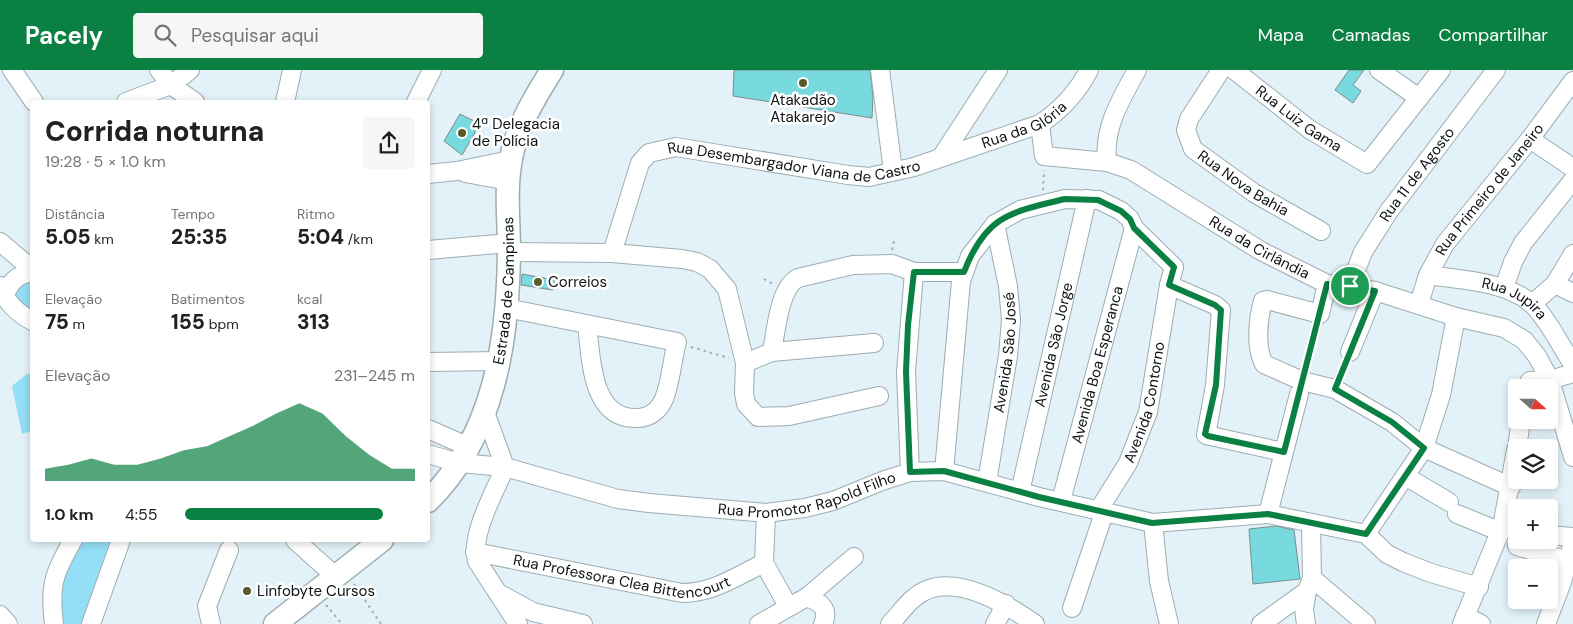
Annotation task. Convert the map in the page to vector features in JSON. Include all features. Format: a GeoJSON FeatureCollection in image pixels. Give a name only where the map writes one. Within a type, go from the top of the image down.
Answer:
{"type":"FeatureCollection","features":[{"type":"Feature","properties":{"kind":"main road","name":"Estrada de Campinas"},"geometry":{"type":"LineString","coordinates":[[430,498],[464,455],[485,412],[500,361],[506,308],[510,171],[524,122],[552,70]]}},
{"type":"Feature","properties":{"kind":"main road"},"geometry":{"type":"LineString","coordinates":[[275,624],[379,542]]}},
{"type":"Feature","properties":{"kind":"street"},"geometry":{"type":"LineString","coordinates":[[12,70],[33,100]]}},
{"type":"Feature","properties":{"kind":"street"},"geometry":{"type":"LineString","coordinates":[[159,70],[171,85],[192,100]]}},
{"type":"Feature","properties":{"kind":"street"},"geometry":{"type":"LineString","coordinates":[[131,100],[171,85],[190,70]]}},
{"type":"Feature","properties":{"kind":"street"},"geometry":{"type":"LineString","coordinates":[[285,100],[292,70]]}},
{"type":"Feature","properties":{"kind":"street"},"geometry":{"type":"LineString","coordinates":[[417,100],[432,70]]}},
{"type":"Feature","properties":{"kind":"street","name":"Rua Desembargador Viana de Castro"},"geometry":{"type":"LineString","coordinates":[[612,253],[640,163],[649,153],[660,148],[676,147],[848,176],[869,177],[914,167],[942,156],[998,70]]}},
{"type":"Feature","properties":{"kind":"street","name":"Rua da Glória"},"geometry":{"type":"LineString","coordinates":[[942,156],[1040,124],[1055,113],[1074,94],[1089,70]]}},
{"type":"Feature","properties":{"kind":"street"},"geometry":{"type":"LineString","coordinates":[[1108,162],[1106,151],[1111,121],[1137,70]]}},
{"type":"Feature","properties":{"kind":"street","name":"Rua Nova Bahia"},"geometry":{"type":"LineString","coordinates":[[1221,70],[1189,120],[1186,130],[1193,149],[1254,193],[1321,231]]}},
{"type":"Feature","properties":{"kind":"street","name":"Rua Luiz Gama"},"geometry":{"type":"LineString","coordinates":[[1234,70],[1309,129],[1367,164],[1419,98]]}},
{"type":"Feature","properties":{"kind":"street"},"geometry":{"type":"LineString","coordinates":[[1379,70],[1419,98],[1441,70]]}},
{"type":"Feature","properties":{"kind":"street","name":"Rua 11 de Agosto"},"geometry":{"type":"LineString","coordinates":[[1350,286],[1363,252],[1389,211],[1496,70]]}},
{"type":"Feature","properties":{"kind":"street"},"geometry":{"type":"LineString","coordinates":[[883,75],[893,171]]}},
{"type":"Feature","properties":{"kind":"street","name":"Rua Primeiro de Janeiro"},"geometry":{"type":"LineString","coordinates":[[1419,304],[1428,275],[1445,244],[1530,139],[1573,81]]}},
{"type":"Feature","properties":{"kind":"street"},"geometry":{"type":"LineString","coordinates":[[1040,124],[1044,162]]}},
{"type":"Feature","properties":{"kind":"street"},"geometry":{"type":"LineString","coordinates":[[1530,139],[1573,168]]}},
{"type":"Feature","properties":{"kind":"street","name":"Rua da Cirlândia"},"geometry":{"type":"LineString","coordinates":[[1044,162],[1108,162],[1131,170],[1262,251],[1327,284],[1375,291],[1456,317],[1504,328],[1524,340],[1538,356],[1550,379]]}},
{"type":"Feature","properties":{"kind":"street"},"geometry":{"type":"LineString","coordinates":[[430,174],[457,171],[510,171]]}},
{"type":"Feature","properties":{"kind":"street"},"geometry":{"type":"LineString","coordinates":[[1504,288],[1513,262],[1523,243],[1573,180]]}},
{"type":"Feature","properties":{"kind":"street"},"geometry":{"type":"LineString","coordinates":[[944,471],[958,297],[970,256],[995,224],[1020,210],[1065,199],[1087,199],[1108,204],[1121,211],[1130,219],[1134,228]]}},
{"type":"Feature","properties":{"kind":"street","name":"Avenida São Jorge"},"geometry":{"type":"LineString","coordinates":[[1020,492],[1087,199]]}},
{"type":"Feature","properties":{"kind":"street","name":"Avenida São José"},"geometry":{"type":"LineString","coordinates":[[987,482],[1008,356],[1011,320],[1008,286],[995,224]]}},
{"type":"Feature","properties":{"kind":"street","name":"Avenida Contorno"},"geometry":{"type":"LineString","coordinates":[[1072,608],[1101,515],[1128,463],[1148,412],[1156,374],[1164,305],[1174,267],[1134,228]]}},
{"type":"Feature","properties":{"kind":"street","name":"Avenida Boa Esperanca"},"geometry":{"type":"LineString","coordinates":[[1061,501],[1134,228]]}},
{"type":"Feature","properties":{"kind":"street"},"geometry":{"type":"LineString","coordinates":[[0,242],[30,269]]}},
{"type":"Feature","properties":{"kind":"street"},"geometry":{"type":"LineString","coordinates":[[430,250],[509,248],[612,253],[697,262],[718,276],[727,289],[745,363],[744,393],[746,404],[758,417],[789,416],[879,396]]}},
{"type":"Feature","properties":{"kind":"street"},"geometry":{"type":"LineString","coordinates":[[1532,304],[1555,284],[1573,254]]}},
{"type":"Feature","properties":{"kind":"street"},"geometry":{"type":"LineString","coordinates":[[772,352],[785,291],[792,281],[853,265],[892,264],[914,272],[964,272]]}},
{"type":"Feature","properties":{"kind":"street"},"geometry":{"type":"LineString","coordinates":[[30,272],[12,280],[2,291],[18,312],[30,320]]}},
{"type":"Feature","properties":{"kind":"street"},"geometry":{"type":"LineString","coordinates":[[910,472],[906,372],[908,325],[914,272]]}},
{"type":"Feature","properties":{"kind":"street","name":"Rua Jupira"},"geometry":{"type":"LineString","coordinates":[[1428,275],[1504,288],[1532,304],[1573,364]]}},
{"type":"Feature","properties":{"kind":"street"},"geometry":{"type":"LineString","coordinates":[[1327,284],[1320,314],[1267,300],[1262,303],[1258,335],[1261,359],[1264,364],[1300,387],[1335,389],[1392,422],[1424,448],[1508,486]]}},
{"type":"Feature","properties":{"kind":"street"},"geometry":{"type":"LineString","coordinates":[[1555,284],[1573,293]]}},
{"type":"Feature","properties":{"kind":"street"},"geometry":{"type":"LineString","coordinates":[[1169,285],[1215,305],[1221,310],[1216,385],[1205,434],[1284,452]]}},
{"type":"Feature","properties":{"kind":"street"},"geometry":{"type":"LineString","coordinates":[[1350,352],[1375,291]]}},
{"type":"Feature","properties":{"kind":"street"},"geometry":{"type":"LineString","coordinates":[[506,308],[587,324],[676,342],[664,399],[655,412],[643,418],[627,419],[613,413],[604,402],[596,384],[587,324]]}},
{"type":"Feature","properties":{"kind":"street"},"geometry":{"type":"LineString","coordinates":[[1456,317],[1440,395],[1424,448],[1366,534],[1387,554],[1403,562],[1430,573],[1479,587]]}},
{"type":"Feature","properties":{"kind":"street"},"geometry":{"type":"LineString","coordinates":[[745,363],[772,352],[874,343]]}},
{"type":"Feature","properties":{"kind":"street"},"geometry":{"type":"LineString","coordinates":[[430,362],[500,361]]}},
{"type":"Feature","properties":{"kind":"street"},"geometry":{"type":"LineString","coordinates":[[1553,379],[1573,373]]}},
{"type":"Feature","properties":{"kind":"street"},"geometry":{"type":"LineString","coordinates":[[1268,514],[1300,387]]}},
{"type":"Feature","properties":{"kind":"street","name":"Rua da Cirlândia"},"geometry":{"type":"LineString","coordinates":[[1558,407],[1573,457]]}},
{"type":"Feature","properties":{"kind":"street"},"geometry":{"type":"LineString","coordinates":[[485,412],[505,467],[478,534],[475,552],[477,561],[518,624]]}},
{"type":"Feature","properties":{"kind":"street"},"geometry":{"type":"LineString","coordinates":[[430,430],[464,455]]}},
{"type":"Feature","properties":{"kind":"street"},"geometry":{"type":"LineString","coordinates":[[430,454],[464,455]]}},
{"type":"Feature","properties":{"kind":"street","name":"Rua Promotor Rapold Filho"},"geometry":{"type":"LineString","coordinates":[[464,455],[618,498],[649,503],[766,513],[805,508],[833,501],[910,472],[944,471],[1061,501],[1101,515],[1152,523],[1268,514],[1366,534]]}},
{"type":"Feature","properties":{"kind":"street"},"geometry":{"type":"LineString","coordinates":[[1405,476],[1453,508],[1508,528]]}},
{"type":"Feature","properties":{"kind":"street"},"geometry":{"type":"LineString","coordinates":[[766,513],[764,562],[788,606]]}},
{"type":"Feature","properties":{"kind":"street"},"geometry":{"type":"LineString","coordinates":[[1152,523],[1159,581],[1169,624]]}},
{"type":"Feature","properties":{"kind":"street"},"geometry":{"type":"LineString","coordinates":[[1306,624],[1304,609],[1309,584],[1311,523]]}},
{"type":"Feature","properties":{"kind":"street"},"geometry":{"type":"LineString","coordinates":[[1469,621],[1479,587],[1508,533]]}},
{"type":"Feature","properties":{"kind":"street"},"geometry":{"type":"LineString","coordinates":[[1558,536],[1573,537]]}},
{"type":"Feature","properties":{"kind":"street"},"geometry":{"type":"LineString","coordinates":[[54,624],[51,591],[54,578],[73,542]]}},
{"type":"Feature","properties":{"kind":"street"},"geometry":{"type":"LineString","coordinates":[[91,624],[120,542]]}},
{"type":"Feature","properties":{"kind":"street"},"geometry":{"type":"LineString","coordinates":[[298,542],[340,572]]}},
{"type":"Feature","properties":{"kind":"street"},"geometry":{"type":"LineString","coordinates":[[1546,624],[1573,542]]}},
{"type":"Feature","properties":{"kind":"street"},"geometry":{"type":"LineString","coordinates":[[1527,549],[1568,561]]}},
{"type":"Feature","properties":{"kind":"street"},"geometry":{"type":"LineString","coordinates":[[211,624],[207,606],[229,550]]}},
{"type":"Feature","properties":{"kind":"street","name":"Rua Professora Clea Bittencourt"},"geometry":{"type":"LineString","coordinates":[[475,552],[682,593],[699,593],[714,588],[764,562]]}},
{"type":"Feature","properties":{"kind":"street"},"geometry":{"type":"LineString","coordinates":[[759,624],[807,597],[854,557]]}},
{"type":"Feature","properties":{"kind":"street"},"geometry":{"type":"LineString","coordinates":[[1261,624],[1309,584]]}},
{"type":"Feature","properties":{"kind":"street"},"geometry":{"type":"LineString","coordinates":[[1309,584],[1366,624]]}},
{"type":"Feature","properties":{"kind":"street"},"geometry":{"type":"LineString","coordinates":[[890,624],[914,597],[929,590],[948,587],[966,588],[1006,604],[1035,624]]}},
{"type":"Feature","properties":{"kind":"street"},"geometry":{"type":"LineString","coordinates":[[495,589],[533,612],[583,624]]}},
{"type":"Feature","properties":{"kind":"street"},"geometry":{"type":"LineString","coordinates":[[807,597],[817,601],[824,616]]}},
{"type":"Feature","properties":{"kind":"street"},"geometry":{"type":"LineString","coordinates":[[995,624],[1006,604]]}},
{"type":"Feature","properties":{"kind":"street"},"geometry":{"type":"LineString","coordinates":[[0,615],[8,624]]}},
{"type":"Feature","properties":{"kind":"path"},"geometry":{"type":"LineString","coordinates":[[1042,205],[1044,162]]}},
{"type":"Feature","properties":{"kind":"path"},"geometry":{"type":"LineString","coordinates":[[1300,387],[1320,314]]}},
{"type":"Feature","properties":{"kind":"path"},"geometry":{"type":"LineString","coordinates":[[676,342],[745,363]]}},
{"type":"Feature","properties":{"kind":"path"},"geometry":{"type":"LineString","coordinates":[[1335,389],[1350,352]]}},
{"type":"Feature","properties":{"kind":"path"},"geometry":{"type":"LineString","coordinates":[[340,572],[381,624]]}},
{"type":"Feature","properties":{"kind":"path"},"geometry":{"type":"LineString","coordinates":[[314,592],[342,624]]}},
{"type":"Feature","properties":{"kind":"shaded area"},"geometry":{"type":"Polygon","coordinates":[[[30,280],[30,317],[13,304],[11,285],[30,280]]]}},
{"type":"Feature","properties":{"kind":"shaded area"},"geometry":{"type":"Polygon","coordinates":[[[27,374],[30,375],[30,432],[22,434],[12,386],[27,374]]]}},
{"type":"Feature","properties":{"kind":"shaded area"},"geometry":{"type":"Polygon","coordinates":[[[75,542],[111,542],[83,624],[58,624],[54,590],[75,542]]]}},
{"type":"Feature","properties":{"kind":"building","name":"Atakadão Atakarejo"},"geometry":{"type":"Polygon","coordinates":[[[734,70],[870,70],[873,96],[872,118],[733,96],[734,70]]]}},
{"type":"Feature","properties":{"kind":"building"},"geometry":{"type":"Polygon","coordinates":[[[1349,70],[1364,70],[1353,85],[1361,91],[1353,103],[1335,90],[1349,70]]]}},
{"type":"Feature","properties":{"kind":"building","name":"4ª Delegacia de Polícia"},"geometry":{"type":"Polygon","coordinates":[[[460,114],[480,124],[462,155],[444,141],[460,114]]]}},
{"type":"Feature","properties":{"kind":"building","name":"Correios"},"geometry":{"type":"Polygon","coordinates":[[[522,274],[555,280],[553,290],[521,285],[522,274]]]}},
{"type":"Feature","properties":{"kind":"building"},"geometry":{"type":"Polygon","coordinates":[[[1276,526],[1294,530],[1300,579],[1253,584],[1249,529],[1276,526]]]}},
{"type":"Feature","properties":{"kind":"place","name":"Atakadão Atakarejo"},"geometry":{"type":"Point","coordinates":[803,83]}},
{"type":"Feature","properties":{"kind":"place","name":"4ª Delegacia de Polícia"},"geometry":{"type":"Point","coordinates":[462,133]}},
{"type":"Feature","properties":{"kind":"place","name":"Correios"},"geometry":{"type":"Point","coordinates":[538,282]}},
{"type":"Feature","properties":{"kind":"place","name":"Linfobyte Cursos"},"geometry":{"type":"Point","coordinates":[247,591]}},
{"type":"Feature","properties":{"kind":"route"},"geometry":{"type":"LineString","coordinates":[[1065,199],[1098,200],[1108,204],[1121,211],[1130,219],[1134,228],[1174,267],[1169,285],[1215,305],[1221,310],[1216,385],[1205,431],[1205,434],[1208,436],[1284,452],[1327,284],[1350,286],[1375,291],[1335,389],[1392,422],[1424,448],[1366,534],[1268,514],[1241,514],[1152,523],[1039,497],[944,471],[910,472],[906,372],[908,325],[914,272],[964,272],[970,256],[984,235],[995,224],[1020,210],[1065,199]]}}]}
